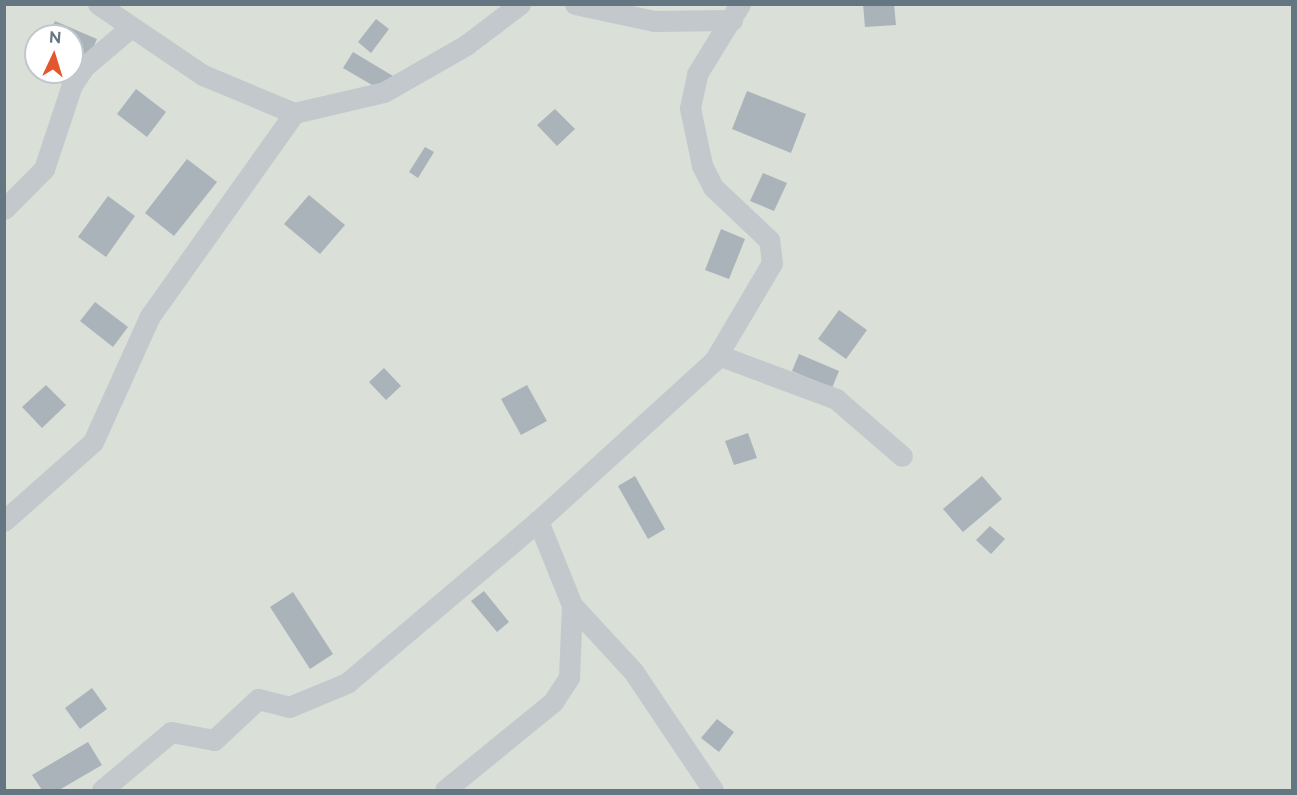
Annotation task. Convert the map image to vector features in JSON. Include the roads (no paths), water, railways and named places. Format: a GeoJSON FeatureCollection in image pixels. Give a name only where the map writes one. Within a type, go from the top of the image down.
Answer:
{"type":"FeatureCollection","features":[{"type":"Feature","properties":{"kind":"street"},"geometry":{"type":"LineString","coordinates":[[98,4],[203,75],[294,113],[384,92],[466,45],[520,4]]}},
{"type":"Feature","properties":{"kind":"street"},"geometry":{"type":"LineString","coordinates":[[575,4],[654,21],[736,12]]}},
{"type":"Feature","properties":{"kind":"street"},"geometry":{"type":"LineString","coordinates":[[102,790],[171,732],[214,740],[258,699],[289,707],[347,683],[538,521],[718,356],[772,263],[769,240],[713,187],[702,165],[690,108],[697,74],[736,12]]}},
{"type":"Feature","properties":{"kind":"street"},"geometry":{"type":"LineString","coordinates":[[4,209],[44,169],[72,85],[85,66],[131,27]]}},
{"type":"Feature","properties":{"kind":"street"},"geometry":{"type":"LineString","coordinates":[[4,521],[93,442],[150,316],[294,113]]}},
{"type":"Feature","properties":{"kind":"street"},"geometry":{"type":"LineString","coordinates":[[718,356],[836,399],[902,456]]}},
{"type":"Feature","properties":{"kind":"street"},"geometry":{"type":"LineString","coordinates":[[538,521],[572,605],[633,671],[713,790]]}},
{"type":"Feature","properties":{"kind":"street"},"geometry":{"type":"LineString","coordinates":[[445,790],[563,689],[573,662],[572,605]]}}]}
